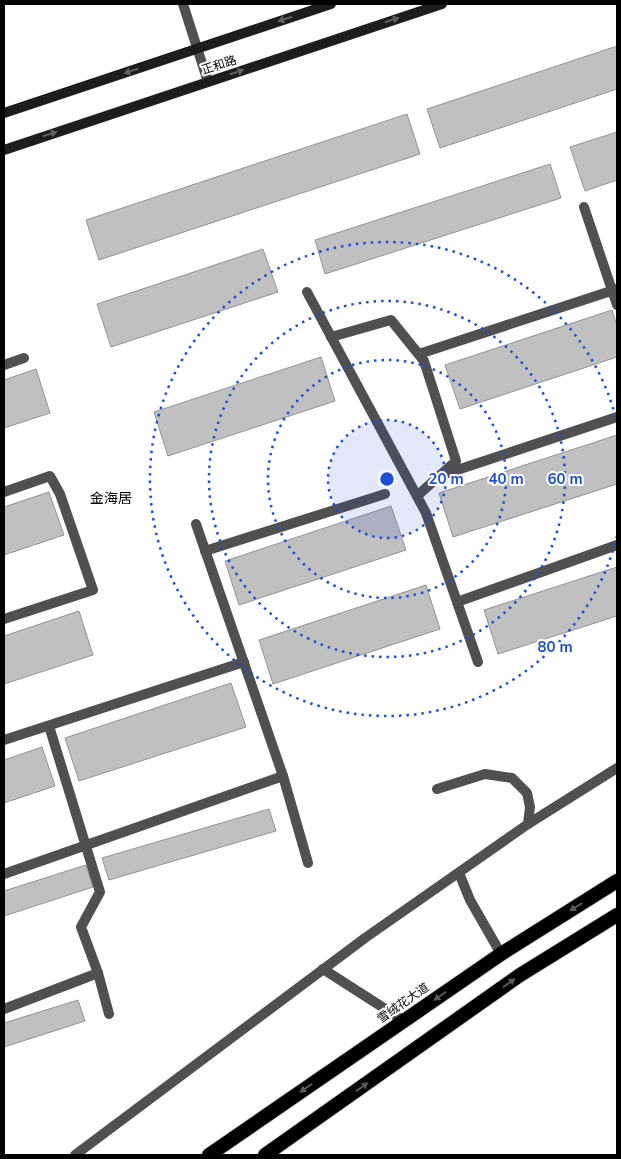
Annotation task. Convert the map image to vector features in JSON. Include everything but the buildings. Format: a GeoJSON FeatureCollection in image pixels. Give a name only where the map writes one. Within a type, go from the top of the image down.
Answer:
{"type":"FeatureCollection","features":[{"type":"Feature","properties":{"kind":"highway","name":"雪绒花大道"},"geometry":{"type":"LineString","coordinates":[[209,1155],[501,954],[617,881]]}},
{"type":"Feature","properties":{"kind":"highway"},"geometry":{"type":"LineString","coordinates":[[266,1155],[520,975],[617,915]]}},
{"type":"Feature","properties":{"kind":"main road","name":"正和路"},"geometry":{"type":"LineString","coordinates":[[4,113],[331,4]]}},
{"type":"Feature","properties":{"kind":"main road","name":"正和路"},"geometry":{"type":"LineString","coordinates":[[4,150],[442,4]]}},
{"type":"Feature","properties":{"kind":"street"},"geometry":{"type":"LineString","coordinates":[[183,4],[208,82]]}},
{"type":"Feature","properties":{"kind":"street"},"geometry":{"type":"LineString","coordinates":[[584,207],[615,290],[617,306]]}},
{"type":"Feature","properties":{"kind":"street"},"geometry":{"type":"LineString","coordinates":[[419,354],[615,290]]}},
{"type":"Feature","properties":{"kind":"street"},"geometry":{"type":"LineString","coordinates":[[307,292],[426,512],[478,662]]}},
{"type":"Feature","properties":{"kind":"street"},"geometry":{"type":"LineString","coordinates":[[331,337],[391,320],[424,361],[456,461],[417,496]]}},
{"type":"Feature","properties":{"kind":"street"},"geometry":{"type":"LineString","coordinates":[[4,365],[24,358]]}},
{"type":"Feature","properties":{"kind":"street"},"geometry":{"type":"LineString","coordinates":[[440,476],[617,417]]}},
{"type":"Feature","properties":{"kind":"street"},"geometry":{"type":"LineString","coordinates":[[4,492],[50,476],[60,494],[93,590],[4,619]]}},
{"type":"Feature","properties":{"kind":"street"},"geometry":{"type":"LineString","coordinates":[[205,551],[385,494]]}},
{"type":"Feature","properties":{"kind":"street"},"geometry":{"type":"LineString","coordinates":[[196,524],[283,776],[308,863]]}},
{"type":"Feature","properties":{"kind":"street"},"geometry":{"type":"LineString","coordinates":[[457,602],[617,544]]}},
{"type":"Feature","properties":{"kind":"street"},"geometry":{"type":"LineString","coordinates":[[4,740],[244,662]]}},
{"type":"Feature","properties":{"kind":"street"},"geometry":{"type":"LineString","coordinates":[[49,726],[100,892],[81,926],[98,973],[108,1014]]}},
{"type":"Feature","properties":{"kind":"street"},"geometry":{"type":"LineString","coordinates":[[75,1155],[324,969],[459,872],[528,824],[617,768]]}},
{"type":"Feature","properties":{"kind":"street"},"geometry":{"type":"LineString","coordinates":[[437,789],[485,774],[512,778],[527,793],[530,807],[528,824]]}},
{"type":"Feature","properties":{"kind":"street"},"geometry":{"type":"LineString","coordinates":[[4,874],[283,776]]}},
{"type":"Feature","properties":{"kind":"street"},"geometry":{"type":"LineString","coordinates":[[459,872],[470,900],[501,954]]}},
{"type":"Feature","properties":{"kind":"street"},"geometry":{"type":"LineString","coordinates":[[324,969],[404,1021]]}},
{"type":"Feature","properties":{"kind":"street"},"geometry":{"type":"LineString","coordinates":[[4,1009],[98,973]]}},
{"type":"Feature","properties":{"kind":"district","name":"金海居"},"geometry":{"type":"Point","coordinates":[111,498]}}]}
